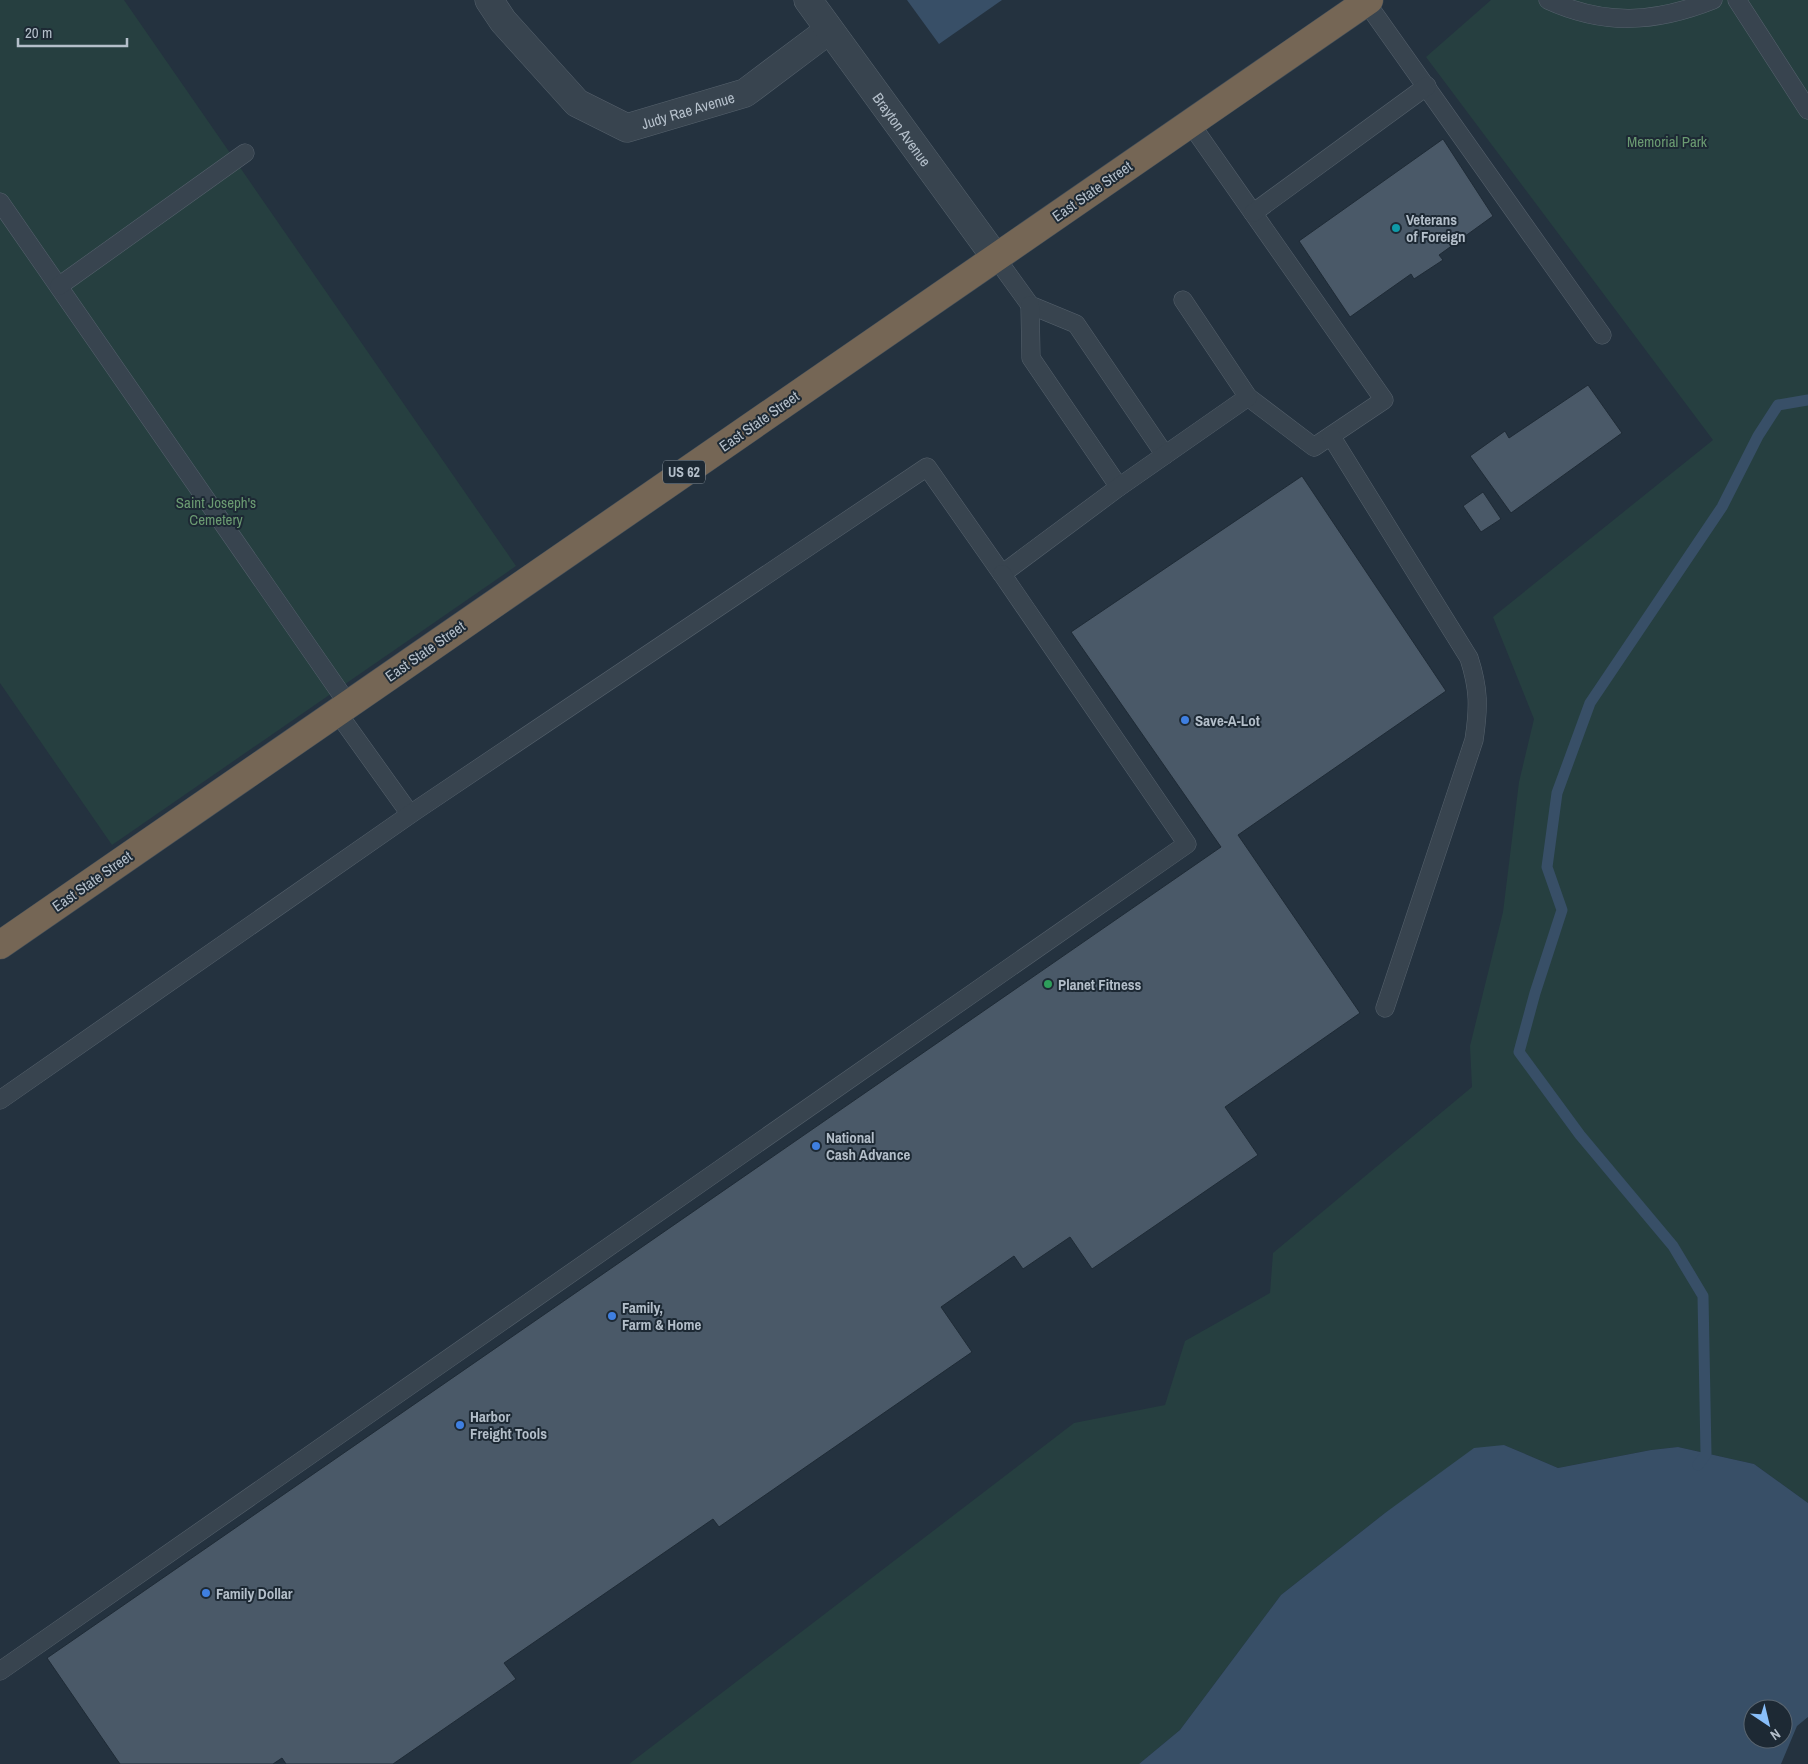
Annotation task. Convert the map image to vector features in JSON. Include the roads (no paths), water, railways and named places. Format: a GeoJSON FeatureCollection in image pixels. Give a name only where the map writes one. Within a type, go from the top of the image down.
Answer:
{"type":"FeatureCollection","features":[{"type":"Feature","properties":{"kind":"highway","name":"East State Street"},"geometry":{"type":"LineString","coordinates":[[0,945],[1367,1]]}},
{"type":"Feature","properties":{"kind":"street","name":"Judy Rae Avenue"},"geometry":{"type":"LineString","coordinates":[[489,0],[503,20],[577,103],[627,128],[745,93],[829,30]]}},
{"type":"Feature","properties":{"kind":"street","name":"Brayton Avenue"},"geometry":{"type":"LineString","coordinates":[[808,0],[996,258]]}},
{"type":"Feature","properties":{"kind":"lane"},"geometry":{"type":"LineString","coordinates":[[1548,0],[1571,11],[1618,20],[1663,16],[1713,0]]}},
{"type":"Feature","properties":{"kind":"lane"},"geometry":{"type":"LineString","coordinates":[[1737,0],[1808,110]]}},
{"type":"Feature","properties":{"kind":"lane"},"geometry":{"type":"LineString","coordinates":[[1367,1],[1602,335]]}},
{"type":"Feature","properties":{"kind":"lane"},"geometry":{"type":"LineString","coordinates":[[1253,214],[1427,86]]}},
{"type":"Feature","properties":{"kind":"lane"},"geometry":{"type":"LineString","coordinates":[[1183,300],[1248,398],[1314,447],[1384,400],[1190,123]]}},
{"type":"Feature","properties":{"kind":"lane"},"geometry":{"type":"LineString","coordinates":[[59,286],[245,153]]}},
{"type":"Feature","properties":{"kind":"lane"},"geometry":{"type":"LineString","coordinates":[[0,202],[59,286],[343,708],[410,814]]}},
{"type":"Feature","properties":{"kind":"lane"},"geometry":{"type":"LineString","coordinates":[[996,258],[1030,305],[1076,324],[1165,455]]}},
{"type":"Feature","properties":{"kind":"lane"},"geometry":{"type":"LineString","coordinates":[[1030,305],[1031,358],[1119,487]]}},
{"type":"Feature","properties":{"kind":"lane"},"geometry":{"type":"LineString","coordinates":[[1002,574],[1119,487],[1248,398]]}},
{"type":"Feature","properties":{"kind":"lane"},"geometry":{"type":"LineString","coordinates":[[1331,436],[1469,658],[1477,683],[1479,706],[1474,740],[1385,1008]]}},
{"type":"Feature","properties":{"kind":"lane"},"geometry":{"type":"LineString","coordinates":[[0,1100],[410,814],[927,467],[1187,844],[0,1671]]}},
{"type":"Feature","properties":{"kind":"water"},"geometry":{"type":"Polygon","coordinates":[[[907,0],[1002,0],[939,44],[907,0]]]}},
{"type":"Feature","properties":{"kind":"water"},"geometry":{"type":"Polygon","coordinates":[[[1504,1445],[1558,1468],[1651,1450],[1678,1447],[1754,1464],[1808,1503],[1808,1717],[1797,1726],[1793,1736],[1793,1699],[1743,1699],[1743,1749],[1787,1749],[1781,1764],[1139,1764],[1180,1730],[1281,1595],[1385,1513],[1474,1448],[1504,1445]]]}},
{"type":"Feature","properties":{"kind":"waterway"},"geometry":{"type":"LineString","coordinates":[[1698,1465],[1706,1454],[1703,1296],[1673,1246],[1580,1135],[1519,1052],[1535,993],[1562,910],[1547,867],[1557,793],[1590,703],[1722,507],[1758,436],[1778,405],[1808,400]]}},
{"type":"Feature","properties":{"kind":"place","name":"Veterans of Foreign"},"geometry":{"type":"Point","coordinates":[1396,228]}},
{"type":"Feature","properties":{"kind":"place","name":"Save-A-Lot"},"geometry":{"type":"Point","coordinates":[1185,720]}},
{"type":"Feature","properties":{"kind":"place","name":"Planet Fitness"},"geometry":{"type":"Point","coordinates":[1048,984]}},
{"type":"Feature","properties":{"kind":"place","name":"National Cash Advance"},"geometry":{"type":"Point","coordinates":[816,1146]}},
{"type":"Feature","properties":{"kind":"place","name":"Family, Farm & Home"},"geometry":{"type":"Point","coordinates":[612,1316]}},
{"type":"Feature","properties":{"kind":"place","name":"Harbor Freight Tools"},"geometry":{"type":"Point","coordinates":[460,1425]}},
{"type":"Feature","properties":{"kind":"place","name":"Family Dollar"},"geometry":{"type":"Point","coordinates":[206,1593]}},
{"type":"Feature","properties":{"kind":"park label","name":"Memorial Park"},"geometry":{"type":"Point","coordinates":[1667,141]}},
{"type":"Feature","properties":{"kind":"park label","name":"Saint Joseph's Cemetery"},"geometry":{"type":"Point","coordinates":[216,510]}}]}
